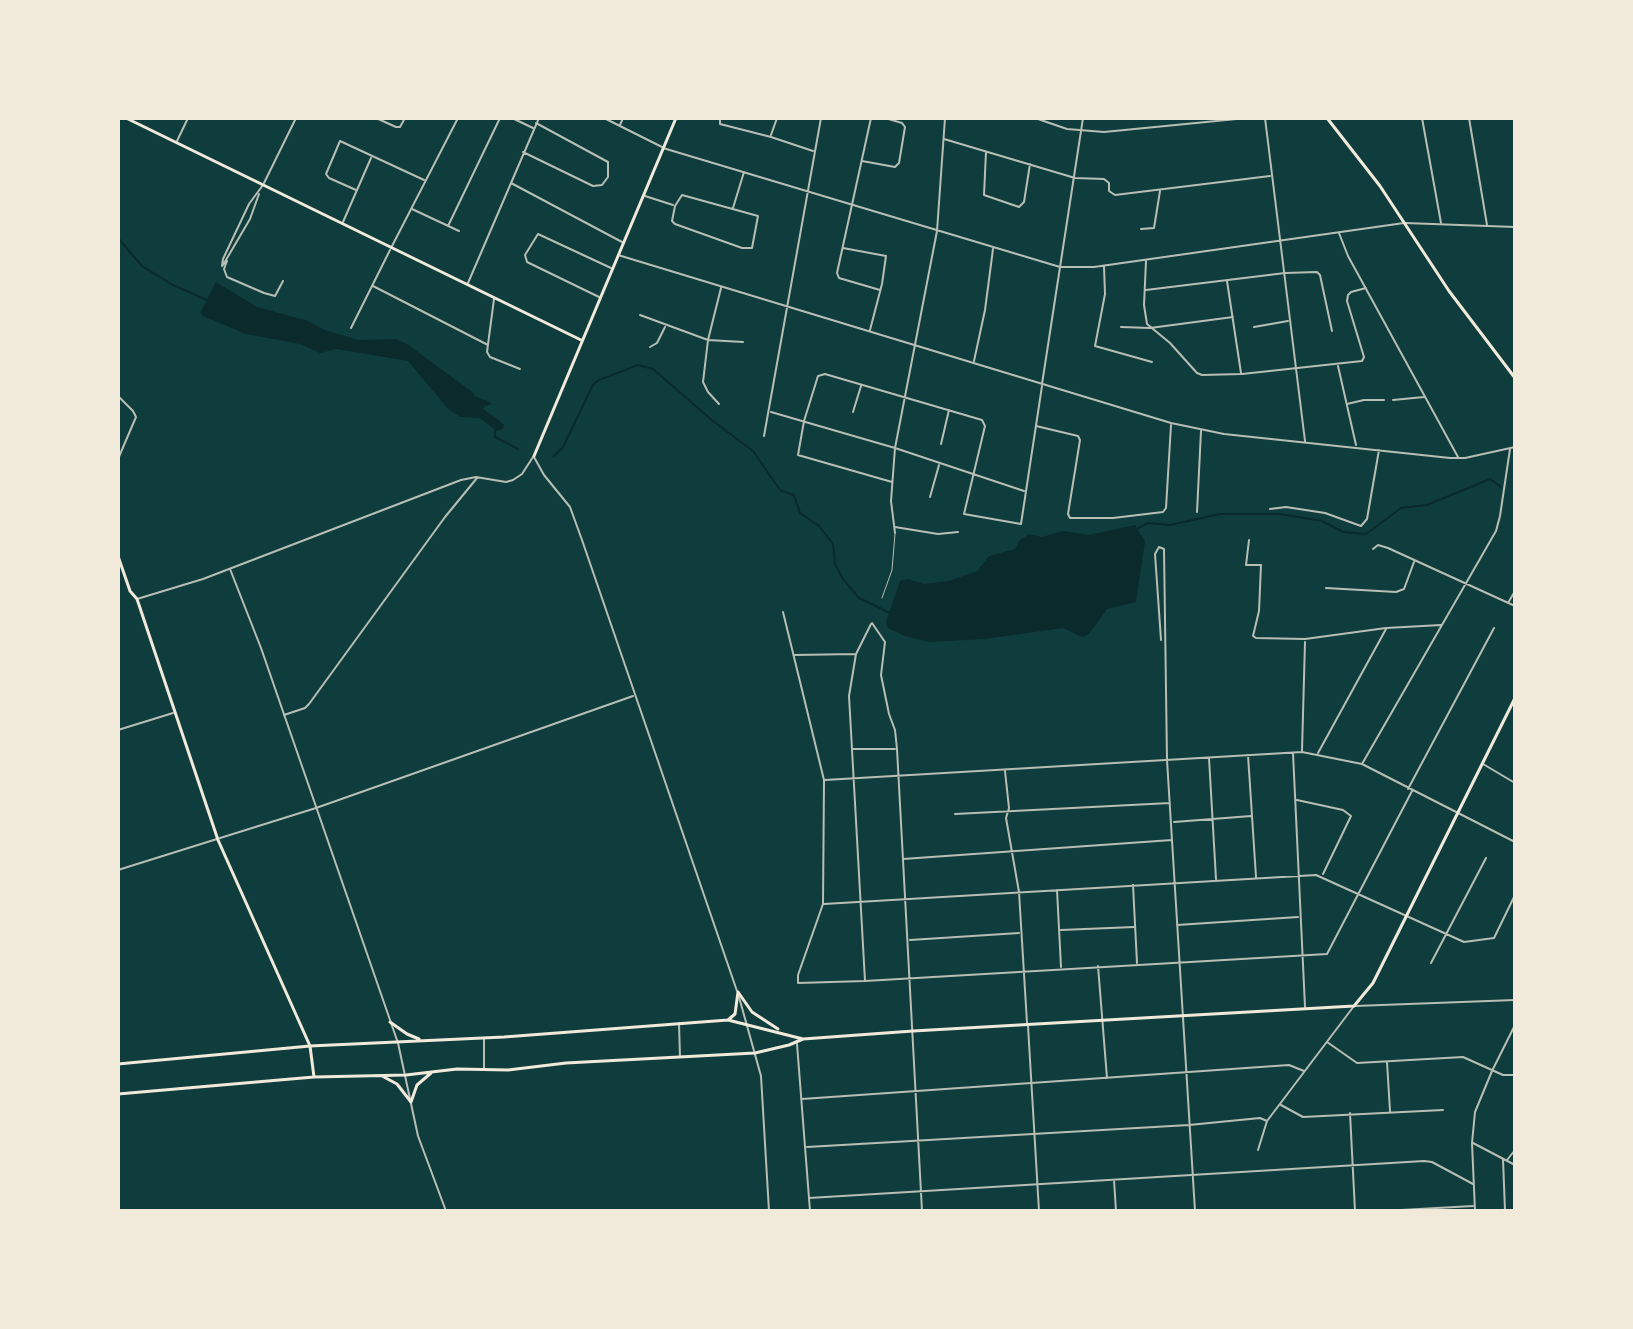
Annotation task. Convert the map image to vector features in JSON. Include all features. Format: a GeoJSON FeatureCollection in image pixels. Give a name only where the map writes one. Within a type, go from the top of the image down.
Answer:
{"type":"FeatureCollection","features":[{"type":"Feature","properties":{"kind":"main road"},"geometry":{"type":"LineString","coordinates":[[126,118],[581,340]]}},
{"type":"Feature","properties":{"kind":"main road"},"geometry":{"type":"LineString","coordinates":[[534,456],[676,118]]}},
{"type":"Feature","properties":{"kind":"main road"},"geometry":{"type":"LineString","coordinates":[[1327,118],[1405,223],[1449,291],[1515,378]]}},
{"type":"Feature","properties":{"kind":"main road"},"geometry":{"type":"LineString","coordinates":[[118,556],[130,591],[137,599],[218,840],[310,1046],[314,1077]]}},
{"type":"Feature","properties":{"kind":"main road"},"geometry":{"type":"LineString","coordinates":[[118,1064],[310,1046],[398,1043],[728,1020],[803,1039],[1354,1006],[1373,983],[1515,698]]}},
{"type":"Feature","properties":{"kind":"main road"},"geometry":{"type":"LineString","coordinates":[[728,1020],[735,1014],[738,992]]}},
{"type":"Feature","properties":{"kind":"main road"},"geometry":{"type":"LineString","coordinates":[[738,992],[752,1012],[785,1033]]}},
{"type":"Feature","properties":{"kind":"main road"},"geometry":{"type":"LineString","coordinates":[[390,1022],[423,1041]]}},
{"type":"Feature","properties":{"kind":"main road"},"geometry":{"type":"LineString","coordinates":[[118,1094],[314,1077],[406,1075],[755,1053],[803,1039]]}},
{"type":"Feature","properties":{"kind":"main road"},"geometry":{"type":"LineString","coordinates":[[411,1102],[417,1085],[433,1072]]}},
{"type":"Feature","properties":{"kind":"main road"},"geometry":{"type":"LineString","coordinates":[[378,1075],[397,1084],[411,1102]]}},
{"type":"Feature","properties":{"kind":"street"},"geometry":{"type":"LineString","coordinates":[[176,142],[188,118]]}},
{"type":"Feature","properties":{"kind":"street"},"geometry":{"type":"LineString","coordinates":[[227,261],[222,266],[249,204],[259,192],[296,118]]}},
{"type":"Feature","properties":{"kind":"street"},"geometry":{"type":"LineString","coordinates":[[376,118],[396,127],[400,127],[405,118]]}},
{"type":"Feature","properties":{"kind":"street"},"geometry":{"type":"LineString","coordinates":[[351,328],[458,118]]}},
{"type":"Feature","properties":{"kind":"street"},"geometry":{"type":"LineString","coordinates":[[448,226],[500,118]]}},
{"type":"Feature","properties":{"kind":"street"},"geometry":{"type":"LineString","coordinates":[[512,118],[534,128]]}},
{"type":"Feature","properties":{"kind":"street"},"geometry":{"type":"LineString","coordinates":[[467,285],[539,118]]}},
{"type":"Feature","properties":{"kind":"street"},"geometry":{"type":"LineString","coordinates":[[604,118],[663,148],[1060,267],[1104,266],[1405,223],[1515,227]]}},
{"type":"Feature","properties":{"kind":"street"},"geometry":{"type":"LineString","coordinates":[[619,126],[623,118]]}},
{"type":"Feature","properties":{"kind":"street"},"geometry":{"type":"LineString","coordinates":[[720,118],[720,124],[814,152]]}},
{"type":"Feature","properties":{"kind":"street"},"geometry":{"type":"LineString","coordinates":[[771,137],[777,118]]}},
{"type":"Feature","properties":{"kind":"street"},"geometry":{"type":"LineString","coordinates":[[764,436],[821,118]]}},
{"type":"Feature","properties":{"kind":"street"},"geometry":{"type":"LineString","coordinates":[[871,118],[837,276],[880,290]]}},
{"type":"Feature","properties":{"kind":"street"},"geometry":{"type":"LineString","coordinates":[[861,160],[895,167],[899,163],[905,124],[885,118]]}},
{"type":"Feature","properties":{"kind":"street"},"geometry":{"type":"LineString","coordinates":[[895,533],[892,482],[895,448],[937,231],[945,118]]}},
{"type":"Feature","properties":{"kind":"street"},"geometry":{"type":"LineString","coordinates":[[1035,118],[1082,131],[1104,132],[1247,118]]}},
{"type":"Feature","properties":{"kind":"street"},"geometry":{"type":"LineString","coordinates":[[892,482],[800,456],[797,452],[816,379],[825,374],[982,420],[985,426],[964,514],[1021,524],[1083,118]]}},
{"type":"Feature","properties":{"kind":"street"},"geometry":{"type":"LineString","coordinates":[[1166,118],[1166,124]]}},
{"type":"Feature","properties":{"kind":"street"},"geometry":{"type":"LineString","coordinates":[[1265,118],[1305,442]]}},
{"type":"Feature","properties":{"kind":"street"},"geometry":{"type":"LineString","coordinates":[[1422,118],[1442,224]]}},
{"type":"Feature","properties":{"kind":"street"},"geometry":{"type":"LineString","coordinates":[[1469,118],[1487,226]]}},
{"type":"Feature","properties":{"kind":"street"},"geometry":{"type":"LineString","coordinates":[[523,152],[597,187],[608,177],[608,162],[536,123]]}},
{"type":"Feature","properties":{"kind":"street"},"geometry":{"type":"LineString","coordinates":[[944,139],[1075,178],[1104,179],[1109,183],[1109,191],[1115,195],[1270,176]]}},
{"type":"Feature","properties":{"kind":"street"},"geometry":{"type":"LineString","coordinates":[[356,190],[326,174],[340,141],[427,181]]}},
{"type":"Feature","properties":{"kind":"street"},"geometry":{"type":"LineString","coordinates":[[986,151],[984,195],[1019,207],[1024,202],[1030,164]]}},
{"type":"Feature","properties":{"kind":"street"},"geometry":{"type":"LineString","coordinates":[[343,224],[372,157]]}},
{"type":"Feature","properties":{"kind":"street"},"geometry":{"type":"LineString","coordinates":[[733,208],[744,171]]}},
{"type":"Feature","properties":{"kind":"street"},"geometry":{"type":"LineString","coordinates":[[510,183],[623,243]]}},
{"type":"Feature","properties":{"kind":"street"},"geometry":{"type":"LineString","coordinates":[[1141,229],[1154,228],[1160,190]]}},
{"type":"Feature","properties":{"kind":"street"},"geometry":{"type":"LineString","coordinates":[[259,192],[259,199],[224,269],[227,277],[275,296],[283,281]]}},
{"type":"Feature","properties":{"kind":"street"},"geometry":{"type":"LineString","coordinates":[[643,195],[675,206]]}},
{"type":"Feature","properties":{"kind":"street"},"geometry":{"type":"LineString","coordinates":[[682,195],[733,208],[758,217],[751,250],[672,221],[675,206],[682,195]]}},
{"type":"Feature","properties":{"kind":"street"},"geometry":{"type":"LineString","coordinates":[[411,208],[459,231]]}},
{"type":"Feature","properties":{"kind":"street"},"geometry":{"type":"LineString","coordinates":[[1338,232],[1348,256],[1458,458]]}},
{"type":"Feature","properties":{"kind":"street"},"geometry":{"type":"LineString","coordinates":[[599,297],[527,262],[525,255],[538,234],[611,268]]}},
{"type":"Feature","properties":{"kind":"street"},"geometry":{"type":"LineString","coordinates":[[974,362],[993,247]]}},
{"type":"Feature","properties":{"kind":"street"},"geometry":{"type":"LineString","coordinates":[[843,248],[886,256],[869,331]]}},
{"type":"Feature","properties":{"kind":"street"},"geometry":{"type":"LineString","coordinates":[[617,255],[1201,430],[1458,458],[1515,447]]}},
{"type":"Feature","properties":{"kind":"street"},"geometry":{"type":"LineString","coordinates":[[1146,260],[1145,317],[1150,328],[1170,343],[1197,373],[1242,374],[1359,362],[1364,357],[1347,301],[1351,292],[1366,288]]}},
{"type":"Feature","properties":{"kind":"street"},"geometry":{"type":"LineString","coordinates":[[1104,266],[1105,294],[1095,346],[1152,362]]}},
{"type":"Feature","properties":{"kind":"street"},"geometry":{"type":"LineString","coordinates":[[1146,290],[1285,273],[1319,272],[1332,331]]}},
{"type":"Feature","properties":{"kind":"street"},"geometry":{"type":"LineString","coordinates":[[1227,281],[1242,374]]}},
{"type":"Feature","properties":{"kind":"street"},"geometry":{"type":"LineString","coordinates":[[373,286],[488,345]]}},
{"type":"Feature","properties":{"kind":"street"},"geometry":{"type":"LineString","coordinates":[[719,404],[703,382],[708,340],[722,286]]}},
{"type":"Feature","properties":{"kind":"street"},"geometry":{"type":"LineString","coordinates":[[494,298],[487,352],[490,357],[520,369]]}},
{"type":"Feature","properties":{"kind":"street"},"geometry":{"type":"LineString","coordinates":[[640,315],[708,340],[743,342]]}},
{"type":"Feature","properties":{"kind":"street"},"geometry":{"type":"LineString","coordinates":[[1121,327],[1150,328],[1233,317]]}},
{"type":"Feature","properties":{"kind":"street"},"geometry":{"type":"LineString","coordinates":[[1254,327],[1290,320]]}},
{"type":"Feature","properties":{"kind":"street"},"geometry":{"type":"LineString","coordinates":[[650,347],[657,343],[666,325]]}},
{"type":"Feature","properties":{"kind":"street"},"geometry":{"type":"LineString","coordinates":[[1338,365],[1357,446]]}},
{"type":"Feature","properties":{"kind":"street"},"geometry":{"type":"LineString","coordinates":[[853,412],[861,384]]}},
{"type":"Feature","properties":{"kind":"street"},"geometry":{"type":"LineString","coordinates":[[118,396],[136,417],[118,459]]}},
{"type":"Feature","properties":{"kind":"street"},"geometry":{"type":"LineString","coordinates":[[1393,400],[1425,397]]}},
{"type":"Feature","properties":{"kind":"street"},"geometry":{"type":"LineString","coordinates":[[1345,404],[1384,400]]}},
{"type":"Feature","properties":{"kind":"street"},"geometry":{"type":"LineString","coordinates":[[941,444],[949,410]]}},
{"type":"Feature","properties":{"kind":"street"},"geometry":{"type":"LineString","coordinates":[[769,411],[1025,491]]}},
{"type":"Feature","properties":{"kind":"street"},"geometry":{"type":"LineString","coordinates":[[1034,426],[1078,436],[1080,440],[1068,514],[1070,518],[1113,518],[1163,512],[1166,508],[1171,423]]}},
{"type":"Feature","properties":{"kind":"street"},"geometry":{"type":"LineString","coordinates":[[1197,512],[1201,430]]}},
{"type":"Feature","properties":{"kind":"street"},"geometry":{"type":"LineString","coordinates":[[1362,764],[1496,531],[1510,448]]}},
{"type":"Feature","properties":{"kind":"street"},"geometry":{"type":"LineString","coordinates":[[1270,509],[1286,507],[1325,513],[1361,526],[1367,519],[1379,449]]}},
{"type":"Feature","properties":{"kind":"street"},"geometry":{"type":"LineString","coordinates":[[137,599],[230,569],[461,480],[478,477],[496,481],[513,480],[522,474],[534,456],[544,475],[570,507],[749,1025],[761,1076],[769,1211]]}},
{"type":"Feature","properties":{"kind":"street"},"geometry":{"type":"LineString","coordinates":[[930,497],[939,464]]}},
{"type":"Feature","properties":{"kind":"street"},"geometry":{"type":"LineString","coordinates":[[283,715],[309,704],[445,517],[478,477]]}},
{"type":"Feature","properties":{"kind":"street"},"geometry":{"type":"LineString","coordinates":[[894,527],[938,534],[958,532]]}},
{"type":"Feature","properties":{"kind":"street"},"geometry":{"type":"LineString","coordinates":[[1249,540],[1246,565],[1261,565],[1259,611],[1253,636],[1259,639],[1305,639],[1386,628],[1442,625]]}},
{"type":"Feature","properties":{"kind":"street"},"geometry":{"type":"LineString","coordinates":[[1373,549],[1383,545],[1515,606]]}},
{"type":"Feature","properties":{"kind":"street"},"geometry":{"type":"LineString","coordinates":[[1161,640],[1155,554],[1159,547],[1164,549],[1167,760],[1195,1211]]}},
{"type":"Feature","properties":{"kind":"street"},"geometry":{"type":"LineString","coordinates":[[1326,588],[1396,592],[1404,589],[1415,561]]}},
{"type":"Feature","properties":{"kind":"street"},"geometry":{"type":"LineString","coordinates":[[230,569],[398,1043],[418,1136],[446,1211]]}},
{"type":"Feature","properties":{"kind":"street"},"geometry":{"type":"LineString","coordinates":[[1508,603],[1515,591]]}},
{"type":"Feature","properties":{"kind":"street"},"geometry":{"type":"LineString","coordinates":[[783,612],[824,780],[823,904],[798,975],[798,983],[1327,954],[1412,791]]}},
{"type":"Feature","properties":{"kind":"street"},"geometry":{"type":"LineString","coordinates":[[865,981],[849,696],[856,654],[872,621],[885,642],[881,675],[897,749],[922,1211]]}},
{"type":"Feature","properties":{"kind":"street"},"geometry":{"type":"LineString","coordinates":[[1318,754],[1386,628]]}},
{"type":"Feature","properties":{"kind":"street"},"geometry":{"type":"LineString","coordinates":[[1408,789],[1494,628]]}},
{"type":"Feature","properties":{"kind":"street"},"geometry":{"type":"LineString","coordinates":[[1302,752],[1305,639]]}},
{"type":"Feature","properties":{"kind":"street"},"geometry":{"type":"LineString","coordinates":[[793,655],[856,654]]}},
{"type":"Feature","properties":{"kind":"street"},"geometry":{"type":"LineString","coordinates":[[118,870],[316,808],[634,696]]}},
{"type":"Feature","properties":{"kind":"street"},"geometry":{"type":"LineString","coordinates":[[118,730],[175,713]]}},
{"type":"Feature","properties":{"kind":"street"},"geometry":{"type":"LineString","coordinates":[[852,749],[897,749]]}},
{"type":"Feature","properties":{"kind":"street"},"geometry":{"type":"LineString","coordinates":[[824,780],[1302,752],[1362,764],[1515,842]]}},
{"type":"Feature","properties":{"kind":"street"},"geometry":{"type":"LineString","coordinates":[[1293,753],[1305,1008]]}},
{"type":"Feature","properties":{"kind":"street"},"geometry":{"type":"LineString","coordinates":[[1248,754],[1256,878]]}},
{"type":"Feature","properties":{"kind":"street"},"geometry":{"type":"LineString","coordinates":[[1209,757],[1216,881]]}},
{"type":"Feature","properties":{"kind":"street"},"geometry":{"type":"LineString","coordinates":[[1482,764],[1515,783]]}},
{"type":"Feature","properties":{"kind":"street"},"geometry":{"type":"LineString","coordinates":[[1005,770],[1009,804],[1007,823],[1019,892],[1039,1211]]}},
{"type":"Feature","properties":{"kind":"street"},"geometry":{"type":"LineString","coordinates":[[1296,800],[1343,810],[1351,816],[1323,875]]}},
{"type":"Feature","properties":{"kind":"street"},"geometry":{"type":"LineString","coordinates":[[955,814],[1171,802]]}},
{"type":"Feature","properties":{"kind":"street"},"geometry":{"type":"LineString","coordinates":[[1172,822],[1253,816]]}},
{"type":"Feature","properties":{"kind":"street"},"geometry":{"type":"LineString","coordinates":[[903,859],[1173,840]]}},
{"type":"Feature","properties":{"kind":"street"},"geometry":{"type":"LineString","coordinates":[[1431,963],[1486,858]]}},
{"type":"Feature","properties":{"kind":"street"},"geometry":{"type":"LineString","coordinates":[[823,904],[1323,875],[1464,942],[1494,938],[1515,895]]}},
{"type":"Feature","properties":{"kind":"street"},"geometry":{"type":"LineString","coordinates":[[1133,885],[1137,964]]}},
{"type":"Feature","properties":{"kind":"street"},"geometry":{"type":"LineString","coordinates":[[1057,889],[1061,968]]}},
{"type":"Feature","properties":{"kind":"street"},"geometry":{"type":"LineString","coordinates":[[1176,925],[1300,917]]}},
{"type":"Feature","properties":{"kind":"street"},"geometry":{"type":"LineString","coordinates":[[1060,930],[1136,927]]}},
{"type":"Feature","properties":{"kind":"street"},"geometry":{"type":"LineString","coordinates":[[909,940],[1022,933]]}},
{"type":"Feature","properties":{"kind":"street"},"geometry":{"type":"LineString","coordinates":[[1098,966],[1107,1080]]}},
{"type":"Feature","properties":{"kind":"street"},"geometry":{"type":"LineString","coordinates":[[1258,1150],[1267,1121],[1354,1006],[1515,1000]]}},
{"type":"Feature","properties":{"kind":"street"},"geometry":{"type":"LineString","coordinates":[[679,1023],[680,1058]]}},
{"type":"Feature","properties":{"kind":"street"},"geometry":{"type":"LineString","coordinates":[[1475,1211],[1472,1143],[1475,1112],[1515,1025]]}},
{"type":"Feature","properties":{"kind":"street"},"geometry":{"type":"LineString","coordinates":[[484,1037],[485,1069]]}},
{"type":"Feature","properties":{"kind":"street"},"geometry":{"type":"LineString","coordinates":[[1327,1042],[1357,1063],[1463,1057],[1503,1075],[1515,1075]]}},
{"type":"Feature","properties":{"kind":"street"},"geometry":{"type":"LineString","coordinates":[[797,1043],[810,1211]]}},
{"type":"Feature","properties":{"kind":"street"},"geometry":{"type":"LineString","coordinates":[[1387,1062],[1390,1112]]}},
{"type":"Feature","properties":{"kind":"street"},"geometry":{"type":"LineString","coordinates":[[802,1099],[1289,1065],[1304,1071]]}},
{"type":"Feature","properties":{"kind":"street"},"geometry":{"type":"LineString","coordinates":[[1280,1104],[1303,1117],[1443,1110]]}},
{"type":"Feature","properties":{"kind":"street"},"geometry":{"type":"LineString","coordinates":[[1350,1113],[1355,1211]]}},
{"type":"Feature","properties":{"kind":"street"},"geometry":{"type":"LineString","coordinates":[[807,1147],[1189,1125],[1260,1118],[1267,1121]]}},
{"type":"Feature","properties":{"kind":"street"},"geometry":{"type":"LineString","coordinates":[[1472,1143],[1515,1165]]}},
{"type":"Feature","properties":{"kind":"street"},"geometry":{"type":"LineString","coordinates":[[1505,1211],[1505,1160],[1515,1150]]}},
{"type":"Feature","properties":{"kind":"street"},"geometry":{"type":"LineString","coordinates":[[809,1198],[1353,1164],[1432,1162],[1473,1184]]}},
{"type":"Feature","properties":{"kind":"street"},"geometry":{"type":"LineString","coordinates":[[1114,1178],[1116,1211]]}},
{"type":"Feature","properties":{"kind":"street"},"geometry":{"type":"LineString","coordinates":[[1383,1211],[1474,1206]]}},
{"type":"Feature","properties":{"kind":"lane"},"geometry":{"type":"LineString","coordinates":[[882,598],[892,570],[895,533]]}},
{"type":"Feature","properties":{"kind":"water"},"geometry":{"type":"Polygon","coordinates":[[[216,282],[257,307],[308,321],[325,330],[358,340],[395,339],[407,344],[475,396],[490,402],[492,405],[483,409],[504,425],[503,429],[497,431],[480,418],[460,417],[448,409],[408,361],[337,349],[320,353],[300,344],[246,334],[203,316],[200,313],[216,282]]]}},
{"type":"Feature","properties":{"kind":"water"},"geometry":{"type":"Polygon","coordinates":[[[1135,525],[1145,541],[1136,602],[1107,609],[1089,634],[1082,637],[1063,628],[984,639],[929,642],[888,628],[886,622],[900,581],[908,579],[924,584],[949,581],[977,571],[989,556],[1015,549],[1019,541],[1029,534],[1042,537],[1063,531],[1089,535],[1135,525]]]}},
{"type":"Feature","properties":{"kind":"waterway"},"geometry":{"type":"LineString","coordinates":[[118,238],[142,266],[173,285],[209,301]]}},
{"type":"Feature","properties":{"kind":"waterway"},"geometry":{"type":"LineString","coordinates":[[554,456],[563,447],[593,385],[638,365],[653,369],[753,451],[780,490],[794,495],[800,513],[819,526],[833,544],[835,564],[859,598],[890,613]]}},
{"type":"Feature","properties":{"kind":"waterway"},"geometry":{"type":"LineString","coordinates":[[495,428],[495,437],[518,449]]}},
{"type":"Feature","properties":{"kind":"waterway"},"geometry":{"type":"LineString","coordinates":[[1138,528],[1148,523],[1170,525],[1220,514],[1280,514],[1322,521],[1343,532],[1366,534],[1401,508],[1427,505],[1490,479],[1501,487]]}}]}
